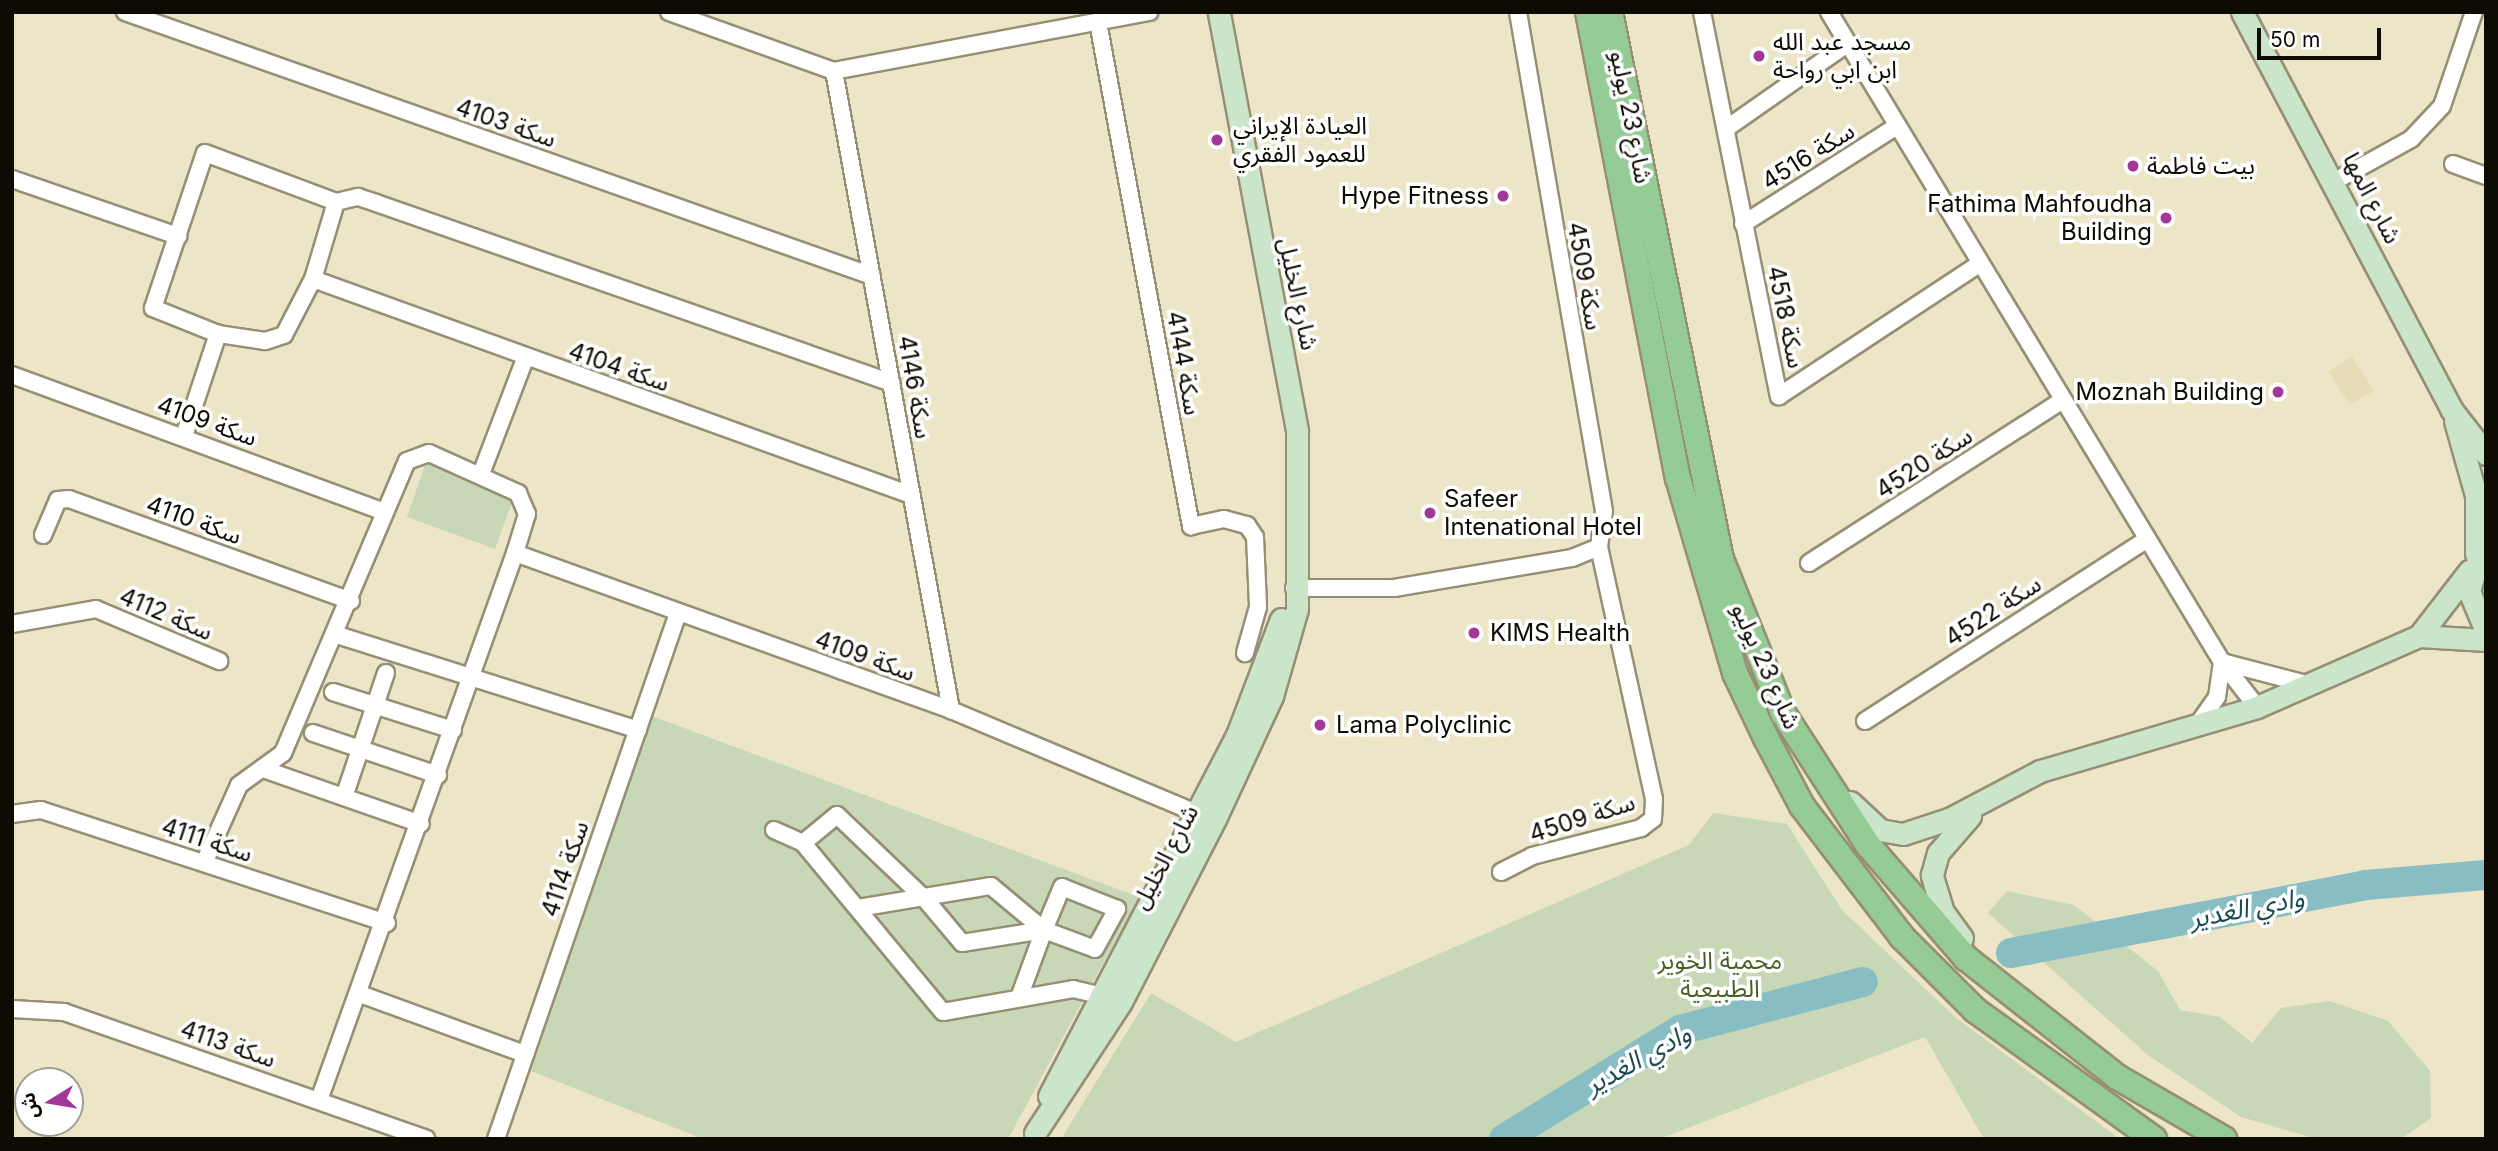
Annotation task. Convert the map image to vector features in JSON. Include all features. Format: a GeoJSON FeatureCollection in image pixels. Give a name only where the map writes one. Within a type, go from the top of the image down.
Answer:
{"type":"FeatureCollection","features":[{"type":"Feature","properties":{"kind":"main road","name":"شارع 23 يوليو"},"geometry":{"type":"LineString","coordinates":[[1588,12],[1678,478],[1735,673],[1766,738],[1802,806],[1902,937],[1976,1010],[2154,1139]]}},
{"type":"Feature","properties":{"kind":"main road","name":"شارع 23 يوليو"},"geometry":{"type":"LineString","coordinates":[[1610,12],[1701,476],[1721,559],[1752,640],[1819,776],[1868,845],[1966,958],[2053,1032],[2174,1115],[2224,1139]]}},
{"type":"Feature","properties":{"kind":"street","name":"سكة 4103"},"geometry":{"type":"LineString","coordinates":[[124,12],[872,276]]}},
{"type":"Feature","properties":{"kind":"street"},"geometry":{"type":"LineString","coordinates":[[669,12],[834,71],[1150,12]]}},
{"type":"Feature","properties":{"kind":"street"},"geometry":{"type":"LineString","coordinates":[[717,28],[722,12]]}},
{"type":"Feature","properties":{"kind":"street","name":"شارع الخليل"},"geometry":{"type":"LineString","coordinates":[[1033,1136],[1112,998],[1260,726],[1287,651],[1297,609],[1294,588],[1301,509],[1297,430],[1219,12]]}},
{"type":"Feature","properties":{"kind":"street","name":"سكة 4509"},"geometry":{"type":"LineString","coordinates":[[1501,872],[1532,856],[1642,828],[1653,819],[1654,799],[1599,547],[1604,511],[1518,12]]}},
{"type":"Feature","properties":{"kind":"street","name":"سكة 4518"},"geometry":{"type":"LineString","coordinates":[[1702,12],[1779,396],[1979,264]]}},
{"type":"Feature","properties":{"kind":"street"},"geometry":{"type":"LineString","coordinates":[[1829,12],[2222,662],[2258,707]]}},
{"type":"Feature","properties":{"kind":"street","name":"شارع المها"},"geometry":{"type":"LineString","coordinates":[[2242,12],[2335,181],[2451,409],[2476,495],[2474,611],[2486,631]]}},
{"type":"Feature","properties":{"kind":"street"},"geometry":{"type":"LineString","coordinates":[[2335,181],[2411,139],[2442,106],[2474,12]]}},
{"type":"Feature","properties":{"kind":"street","name":"سكة 4144"},"geometry":{"type":"LineString","coordinates":[[1098,22],[1191,526],[1224,519],[1247,525],[1255,537],[1258,607],[1245,653]]}},
{"type":"Feature","properties":{"kind":"street"},"geometry":{"type":"LineString","coordinates":[[1727,128],[1847,44]]}},
{"type":"Feature","properties":{"kind":"street","name":"سكة 4146"},"geometry":{"type":"LineString","coordinates":[[834,71],[951,710]]}},
{"type":"Feature","properties":{"kind":"street","name":"سكة 4516"},"geometry":{"type":"LineString","coordinates":[[1743,224],[1897,126]]}},
{"type":"Feature","properties":{"kind":"street"},"geometry":{"type":"LineString","coordinates":[[336,202],[313,279],[284,335],[265,341],[218,334],[153,308],[205,153],[336,202],[358,197],[376,203],[892,383]]}},
{"type":"Feature","properties":{"kind":"street"},"geometry":{"type":"LineString","coordinates":[[2453,164],[2486,176]]}},
{"type":"Feature","properties":{"kind":"street"},"geometry":{"type":"LineString","coordinates":[[12,179],[178,236]]}},
{"type":"Feature","properties":{"kind":"street","name":"سكة 4104"},"geometry":{"type":"LineString","coordinates":[[313,279],[525,359],[911,495]]}},
{"type":"Feature","properties":{"kind":"street"},"geometry":{"type":"LineString","coordinates":[[184,436],[218,334]]}},
{"type":"Feature","properties":{"kind":"street"},"geometry":{"type":"LineString","coordinates":[[481,474],[525,359]]}},
{"type":"Feature","properties":{"kind":"street","name":"سكة 4109"},"geometry":{"type":"LineString","coordinates":[[12,375],[385,512]]}},
{"type":"Feature","properties":{"kind":"street","name":"سكة 4520"},"geometry":{"type":"LineString","coordinates":[[1810,563],[2063,400]]}},
{"type":"Feature","properties":{"kind":"street","name":"شارع المها"},"geometry":{"type":"LineString","coordinates":[[2451,409],[2486,454]]}},
{"type":"Feature","properties":{"kind":"street"},"geometry":{"type":"LineString","coordinates":[[204,863],[239,785],[283,752],[351,601],[404,466],[417,454],[481,474],[526,502],[515,553],[473,676],[387,923],[319,1100]]}},
{"type":"Feature","properties":{"kind":"street","name":"سكة 4110"},"geometry":{"type":"LineString","coordinates":[[43,535],[58,500],[69,499],[351,601]]}},
{"type":"Feature","properties":{"kind":"street","name":"سكة 4522"},"geometry":{"type":"LineString","coordinates":[[1865,721],[2147,539]]}},
{"type":"Feature","properties":{"kind":"street"},"geometry":{"type":"LineString","coordinates":[[1294,588],[1394,588],[1572,558],[1599,547]]}},
{"type":"Feature","properties":{"kind":"street","name":"سكة 4109"},"geometry":{"type":"LineString","coordinates":[[515,553],[951,710],[1196,813]]}},
{"type":"Feature","properties":{"kind":"street"},"geometry":{"type":"LineString","coordinates":[[2419,636],[2477,554]]}},
{"type":"Feature","properties":{"kind":"street","name":"شارع الخليل"},"geometry":{"type":"LineString","coordinates":[[1112,998],[1196,813],[1255,692],[1294,588]]}},
{"type":"Feature","properties":{"kind":"street","name":"سكة 4112"},"geometry":{"type":"LineString","coordinates":[[12,624],[96,610],[219,661]]}},
{"type":"Feature","properties":{"kind":"street","name":"سكة 4114"},"geometry":{"type":"LineString","coordinates":[[496,1139],[678,613]]}},
{"type":"Feature","properties":{"kind":"street"},"geometry":{"type":"LineString","coordinates":[[334,634],[638,730]]}},
{"type":"Feature","properties":{"kind":"street"},"geometry":{"type":"LineString","coordinates":[[1752,640],[1861,819],[1903,834],[1984,802],[2095,751],[2258,707],[2419,636],[2486,640]]}},
{"type":"Feature","properties":{"kind":"street"},"geometry":{"type":"LineString","coordinates":[[2222,662],[2306,684]]}},
{"type":"Feature","properties":{"kind":"street"},"geometry":{"type":"LineString","coordinates":[[2197,725],[2217,697],[2222,662]]}},
{"type":"Feature","properties":{"kind":"street"},"geometry":{"type":"LineString","coordinates":[[344,797],[386,673]]}},
{"type":"Feature","properties":{"kind":"street"},"geometry":{"type":"LineString","coordinates":[[333,692],[453,730]]}},
{"type":"Feature","properties":{"kind":"street"},"geometry":{"type":"LineString","coordinates":[[313,733],[438,775]]}},
{"type":"Feature","properties":{"kind":"street"},"geometry":{"type":"LineString","coordinates":[[263,769],[421,824]]}},
{"type":"Feature","properties":{"kind":"street"},"geometry":{"type":"LineString","coordinates":[[1984,802],[1938,853],[1932,875],[1938,898],[1955,932],[2053,1032]]}},
{"type":"Feature","properties":{"kind":"street","name":"سكة 4111"},"geometry":{"type":"LineString","coordinates":[[12,814],[41,810],[387,923]]}},
{"type":"Feature","properties":{"kind":"street"},"geometry":{"type":"LineString","coordinates":[[803,843],[837,815],[925,899],[962,943],[1044,930]]}},
{"type":"Feature","properties":{"kind":"street"},"geometry":{"type":"LineString","coordinates":[[774,830],[803,843],[943,1012],[1073,989],[1112,998]]}},
{"type":"Feature","properties":{"kind":"street"},"geometry":{"type":"LineString","coordinates":[[858,908],[991,886],[1044,930],[1095,949],[1117,909],[1062,887],[1044,930],[1019,998]]}},
{"type":"Feature","properties":{"kind":"street"},"geometry":{"type":"LineString","coordinates":[[360,994],[525,1054]]}},
{"type":"Feature","properties":{"kind":"street","name":"سكة 4113"},"geometry":{"type":"LineString","coordinates":[[12,1009],[64,1012],[425,1139]]}},
{"type":"Feature","properties":{"kind":"shaded area"},"geometry":{"type":"Polygon","coordinates":[[[2352,356],[2374,391],[2350,405],[2328,372],[2352,356]]]}},
{"type":"Feature","properties":{"kind":"green space"},"geometry":{"type":"Polygon","coordinates":[[[426,462],[515,494],[495,549],[407,517],[426,462]]]}},
{"type":"Feature","properties":{"kind":"green space"},"geometry":{"type":"Polygon","coordinates":[[[652,716],[1139,897],[1008,1139],[703,1139],[531,1071],[652,716]]]}},
{"type":"Feature","properties":{"kind":"green space","name":"محمية الخوير الطبيعية"},"geometry":{"type":"Polygon","coordinates":[[[1713,813],[1787,824],[1842,910],[1956,1018],[2120,1139],[1984,1139],[1925,1037],[1659,1139],[1061,1139],[1151,993],[1236,1042],[1689,845],[1713,813]]]}},
{"type":"Feature","properties":{"kind":"green space"},"geometry":{"type":"Polygon","coordinates":[[[2007,891],[2074,905],[2158,971],[2180,1010],[2220,1017],[2252,1043],[2281,1008],[2330,1001],[2388,1021],[2430,1071],[2431,1118],[2401,1139],[2317,1139],[2241,1117],[2149,1056],[1988,913],[2007,891]]]}},
{"type":"Feature","properties":{"kind":"waterway","name":"وادي الغدير"},"geometry":{"type":"LineString","coordinates":[[2011,953],[2366,885],[2486,875]]}},
{"type":"Feature","properties":{"kind":"waterway","name":"وادي الغدير"},"geometry":{"type":"LineString","coordinates":[[1504,1139],[1680,1030],[1863,982]]}},
{"type":"Feature","properties":{"kind":"place","name":"مسجد عبد الله ابن ابي رواحة"},"geometry":{"type":"Point","coordinates":[1759,56]}},
{"type":"Feature","properties":{"kind":"place","name":"العيادة الإيراني للعمود الفقري"},"geometry":{"type":"Point","coordinates":[1217,140]}},
{"type":"Feature","properties":{"kind":"place","name":"بيت فاطمة"},"geometry":{"type":"Point","coordinates":[2133,166]}},
{"type":"Feature","properties":{"kind":"place","name":"Hype Fitness"},"geometry":{"type":"Point","coordinates":[1503,196]}},
{"type":"Feature","properties":{"kind":"place","name":"Fathima Mahfoudha Building"},"geometry":{"type":"Point","coordinates":[2166,218]}},
{"type":"Feature","properties":{"kind":"place","name":"Moznah Building"},"geometry":{"type":"Point","coordinates":[2278,392]}},
{"type":"Feature","properties":{"kind":"place","name":"Safeer Intenational Hotel"},"geometry":{"type":"Point","coordinates":[1430,513]}},
{"type":"Feature","properties":{"kind":"place","name":"KIMS Health"},"geometry":{"type":"Point","coordinates":[1474,633]}},
{"type":"Feature","properties":{"kind":"place","name":"Lama Polyclinic"},"geometry":{"type":"Point","coordinates":[1320,725]}}]}
